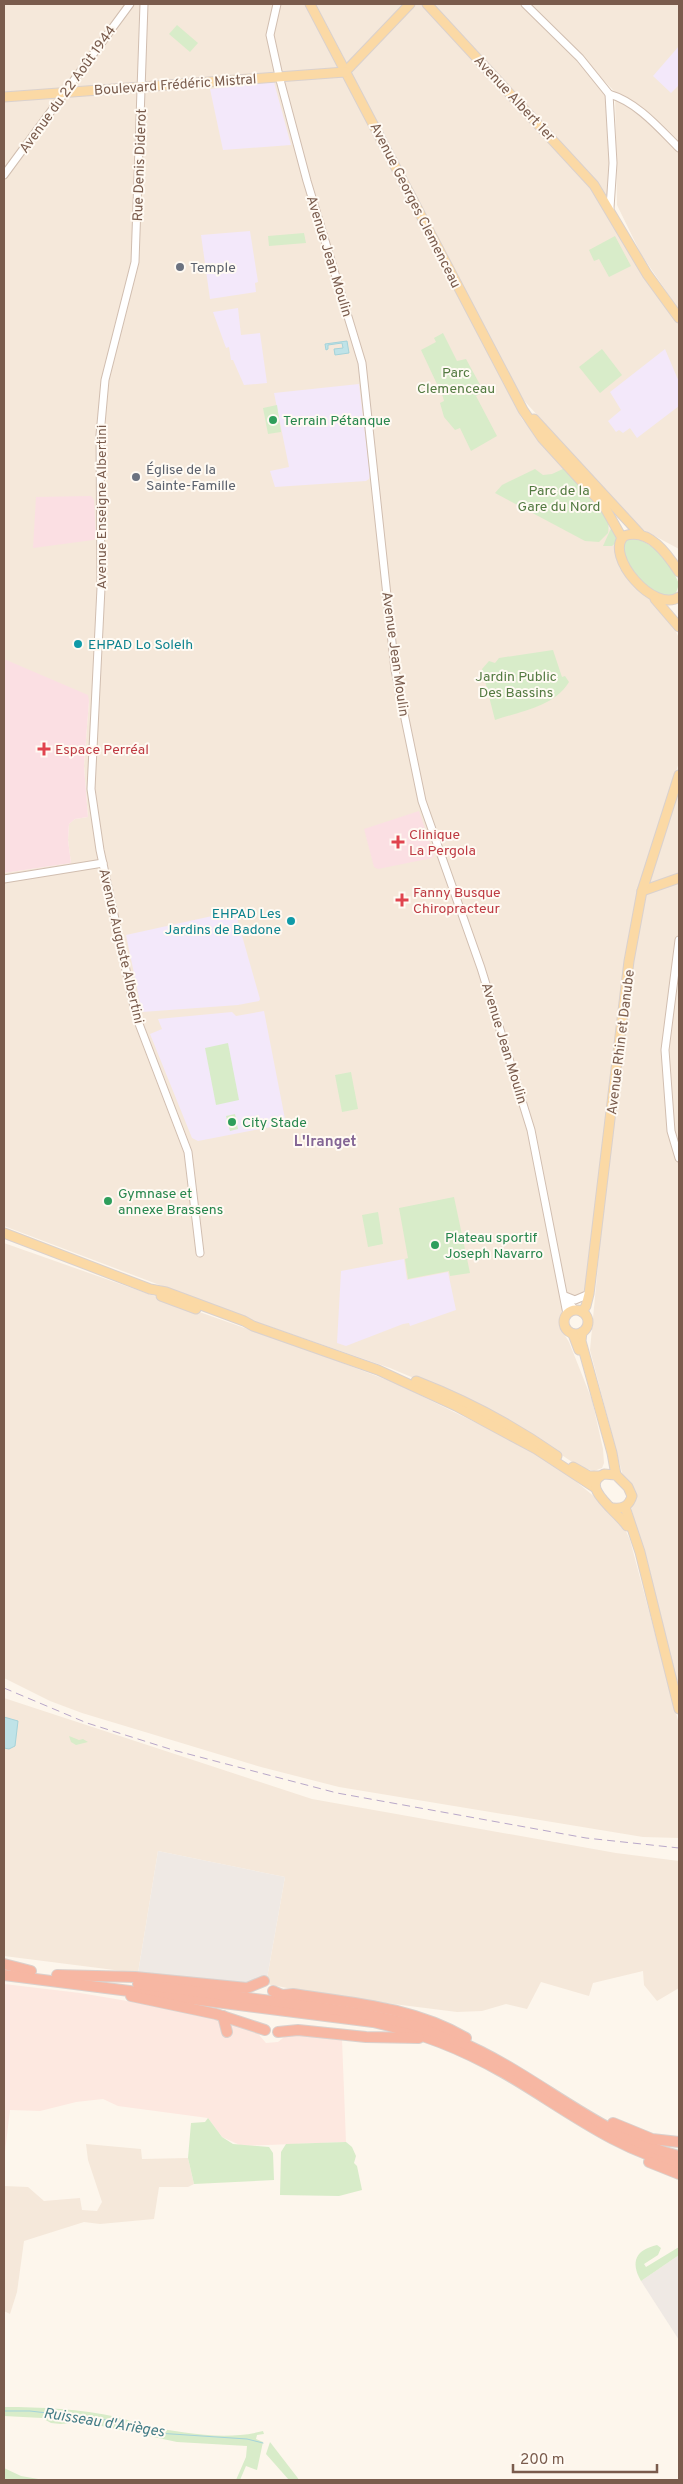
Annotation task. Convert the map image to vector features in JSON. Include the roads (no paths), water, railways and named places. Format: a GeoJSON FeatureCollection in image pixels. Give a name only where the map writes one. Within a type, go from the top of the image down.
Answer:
{"type":"FeatureCollection","features":[{"type":"Feature","properties":{"kind":"highway"},"geometry":{"type":"LineString","coordinates":[[4,1966],[283,2006],[416,2032],[459,2050],[623,2135],[660,2151],[679,2156]]}},
{"type":"Feature","properties":{"kind":"highway"},"geometry":{"type":"LineString","coordinates":[[57,1975],[135,1977],[247,1988],[264,1981]]}},
{"type":"Feature","properties":{"kind":"highway"},"geometry":{"type":"LineString","coordinates":[[4,1976],[116,1989]]}},
{"type":"Feature","properties":{"kind":"highway"},"geometry":{"type":"LineString","coordinates":[[4,1976],[111,1992],[223,2016],[265,2030]]}},
{"type":"Feature","properties":{"kind":"highway"},"geometry":{"type":"LineString","coordinates":[[24,1980],[255,2002]]}},
{"type":"Feature","properties":{"kind":"highway"},"geometry":{"type":"LineString","coordinates":[[274,1991],[282,1995],[293,1994],[376,2006],[425,2018],[445,2026],[511,2065],[561,2103],[629,2146],[653,2157],[679,2164]]}},
{"type":"Feature","properties":{"kind":"highway"},"geometry":{"type":"LineString","coordinates":[[283,2006],[389,2017],[421,2026],[485,2053],[530,2080]]}},
{"type":"Feature","properties":{"kind":"highway"},"geometry":{"type":"LineString","coordinates":[[223,2016],[226,2032]]}},
{"type":"Feature","properties":{"kind":"highway"},"geometry":{"type":"LineString","coordinates":[[278,2032],[298,2030],[366,2037],[410,2037],[459,2050]]}},
{"type":"Feature","properties":{"kind":"highway"},"geometry":{"type":"LineString","coordinates":[[561,2103],[645,2136],[679,2142]]}},
{"type":"Feature","properties":{"kind":"highway"},"geometry":{"type":"LineString","coordinates":[[561,2103],[571,2118],[618,2148],[679,2174]]}},
{"type":"Feature","properties":{"kind":"main road","name":"Avenue Georges Clemenceau"},"geometry":{"type":"LineString","coordinates":[[310,4],[345,72],[382,137],[522,406],[542,438],[604,506],[622,538]]}},
{"type":"Feature","properties":{"kind":"main road"},"geometry":{"type":"LineString","coordinates":[[345,72],[410,4]]}},
{"type":"Feature","properties":{"kind":"main road","name":"Avenue Albert 1er"},"geometry":{"type":"LineString","coordinates":[[426,4],[564,151],[600,194],[610,208],[647,274],[679,318]]}},
{"type":"Feature","properties":{"kind":"main road","name":"Boulevard Frédéric Mistral"},"geometry":{"type":"LineString","coordinates":[[4,97],[345,72]]}},
{"type":"Feature","properties":{"kind":"main road"},"geometry":{"type":"LineString","coordinates":[[600,194],[606,196],[612,194]]}},
{"type":"Feature","properties":{"kind":"main road","name":"Avenue Georges Clemenceau"},"geometry":{"type":"LineString","coordinates":[[522,406],[640,534],[654,542],[678,568]]}},
{"type":"Feature","properties":{"kind":"main road"},"geometry":{"type":"LineString","coordinates":[[640,534],[628,534],[622,538],[619,549],[626,569],[679,627]]}},
{"type":"Feature","properties":{"kind":"main road"},"geometry":{"type":"LineString","coordinates":[[653,597],[666,602],[679,597]]}},
{"type":"Feature","properties":{"kind":"main road","name":"Avenue Rhin et Danube"},"geometry":{"type":"LineString","coordinates":[[575,1312],[586,1306],[589,1294],[629,961],[642,891],[679,776]]}},
{"type":"Feature","properties":{"kind":"main road"},"geometry":{"type":"LineString","coordinates":[[647,877],[654,883],[673,882]]}},
{"type":"Feature","properties":{"kind":"main road"},"geometry":{"type":"LineString","coordinates":[[642,891],[673,882]]}},
{"type":"Feature","properties":{"kind":"main road"},"geometry":{"type":"LineString","coordinates":[[4,1233],[150,1289],[166,1292],[253,1326],[378,1370],[456,1406],[504,1431],[594,1487],[596,1492],[613,1508],[629,1530],[646,1582]]}},
{"type":"Feature","properties":{"kind":"main road"},"geometry":{"type":"LineString","coordinates":[[150,1289],[164,1298],[243,1326],[253,1326]]}},
{"type":"Feature","properties":{"kind":"main road"},"geometry":{"type":"LineString","coordinates":[[594,1487],[609,1458],[588,1379],[573,1334],[565,1327],[564,1322],[575,1312],[587,1322],[582,1332],[581,1341],[612,1453],[616,1475],[631,1490],[631,1501],[625,1507],[613,1508]]}},
{"type":"Feature","properties":{"kind":"main road"},"geometry":{"type":"LineString","coordinates":[[573,1334],[582,1332]]}},
{"type":"Feature","properties":{"kind":"main road"},"geometry":{"type":"LineString","coordinates":[[378,1370],[384,1370],[424,1384],[488,1415],[525,1435],[583,1474],[616,1475]]}},
{"type":"Feature","properties":{"kind":"main road"},"geometry":{"type":"LineString","coordinates":[[456,1406],[461,1404],[488,1415]]}},
{"type":"Feature","properties":{"kind":"main road"},"geometry":{"type":"LineString","coordinates":[[504,1431],[525,1435]]}},
{"type":"Feature","properties":{"kind":"main road"},"geometry":{"type":"LineString","coordinates":[[625,1507],[679,1709]]}},
{"type":"Feature","properties":{"kind":"street","name":"Avenue du 22 Août 1944"},"geometry":{"type":"LineString","coordinates":[[4,175],[130,4]]}},
{"type":"Feature","properties":{"kind":"street","name":"Rue Denis Diderot"},"geometry":{"type":"LineString","coordinates":[[135,266],[144,4]]}},
{"type":"Feature","properties":{"kind":"street","name":"Avenue Jean Moulin"},"geometry":{"type":"LineString","coordinates":[[277,4],[270,35],[278,76],[307,181],[362,363],[395,670],[422,801],[481,968],[531,1130],[565,1296],[575,1312]]}},
{"type":"Feature","properties":{"kind":"street"},"geometry":{"type":"LineString","coordinates":[[525,4],[580,58],[609,94],[612,115],[612,194],[610,208]]}},
{"type":"Feature","properties":{"kind":"street"},"geometry":{"type":"LineString","coordinates":[[609,94],[617,96],[650,119],[679,148]]}},
{"type":"Feature","properties":{"kind":"street","name":"Avenue Enseigne Albertini"},"geometry":{"type":"LineString","coordinates":[[96,691],[101,588],[99,454],[103,399],[105,380],[135,266]]}},
{"type":"Feature","properties":{"kind":"street","name":"Avenue Auguste Albertini"},"geometry":{"type":"LineString","coordinates":[[96,691],[91,790],[102,864],[136,1016],[188,1152],[200,1253]]}},
{"type":"Feature","properties":{"kind":"street"},"geometry":{"type":"LineString","coordinates":[[4,879],[102,864]]}},
{"type":"Feature","properties":{"kind":"street"},"geometry":{"type":"LineString","coordinates":[[679,940],[665,1046],[671,1130],[679,1158]]}},
{"type":"Feature","properties":{"kind":"street"},"geometry":{"type":"LineString","coordinates":[[565,1296],[575,1300],[589,1294]]}},
{"type":"Feature","properties":{"kind":"water"},"geometry":{"type":"Polygon","coordinates":[[[347,341],[349,353],[335,355],[334,349],[343,348],[342,343],[328,345],[326,350],[325,344],[347,341]]]}},
{"type":"Feature","properties":{"kind":"water"},"geometry":{"type":"Polygon","coordinates":[[[4,1717],[18,1721],[15,1746],[9,1749],[4,1748],[4,1717]]]}},
{"type":"Feature","properties":{"kind":"waterway","name":"Ruisseau d'Arièges"},"geometry":{"type":"LineString","coordinates":[[4,2411],[30,2411],[116,2421],[140,2431],[247,2439],[263,2443]]}},
{"type":"Feature","properties":{"kind":"railway"},"geometry":{"type":"LineString","coordinates":[[4,1688],[87,1723],[173,1750],[337,1793],[586,1838],[679,1848]]}},
{"type":"Feature","properties":{"kind":"place","name":"Temple"},"geometry":{"type":"Point","coordinates":[180,267]}},
{"type":"Feature","properties":{"kind":"place","name":"Terrain Pétanque"},"geometry":{"type":"Point","coordinates":[273,420]}},
{"type":"Feature","properties":{"kind":"place","name":"Église de la Sainte-Famille"},"geometry":{"type":"Point","coordinates":[136,477]}},
{"type":"Feature","properties":{"kind":"place","name":"EHPAD Lo Solelh"},"geometry":{"type":"Point","coordinates":[78,644]}},
{"type":"Feature","properties":{"kind":"place","name":"Espace Perréal"},"geometry":{"type":"Point","coordinates":[44,749]}},
{"type":"Feature","properties":{"kind":"place","name":"Clinique La Pergola"},"geometry":{"type":"Point","coordinates":[398,842]}},
{"type":"Feature","properties":{"kind":"place","name":"Fanny Busque Chiropracteur"},"geometry":{"type":"Point","coordinates":[402,900]}},
{"type":"Feature","properties":{"kind":"place","name":"EHPAD Les Jardins de Badone"},"geometry":{"type":"Point","coordinates":[291,921]}},
{"type":"Feature","properties":{"kind":"place","name":"City Stade"},"geometry":{"type":"Point","coordinates":[232,1122]}},
{"type":"Feature","properties":{"kind":"place","name":"Gymnase et annexe Brassens"},"geometry":{"type":"Point","coordinates":[108,1201]}},
{"type":"Feature","properties":{"kind":"place","name":"Plateau sportif Joseph Navarro"},"geometry":{"type":"Point","coordinates":[435,1245]}},
{"type":"Feature","properties":{"kind":"district","name":"L'Iranget"},"geometry":{"type":"Point","coordinates":[325,1141]}},
{"type":"Feature","properties":{"kind":"park label","name":"Parc Clemenceau"},"geometry":{"type":"Point","coordinates":[456,380]}},
{"type":"Feature","properties":{"kind":"park label","name":"Parc de la Gare du Nord"},"geometry":{"type":"Point","coordinates":[559,498]}},
{"type":"Feature","properties":{"kind":"park label","name":"Jardin Public Des Bassins"},"geometry":{"type":"Point","coordinates":[516,684]}}]}
